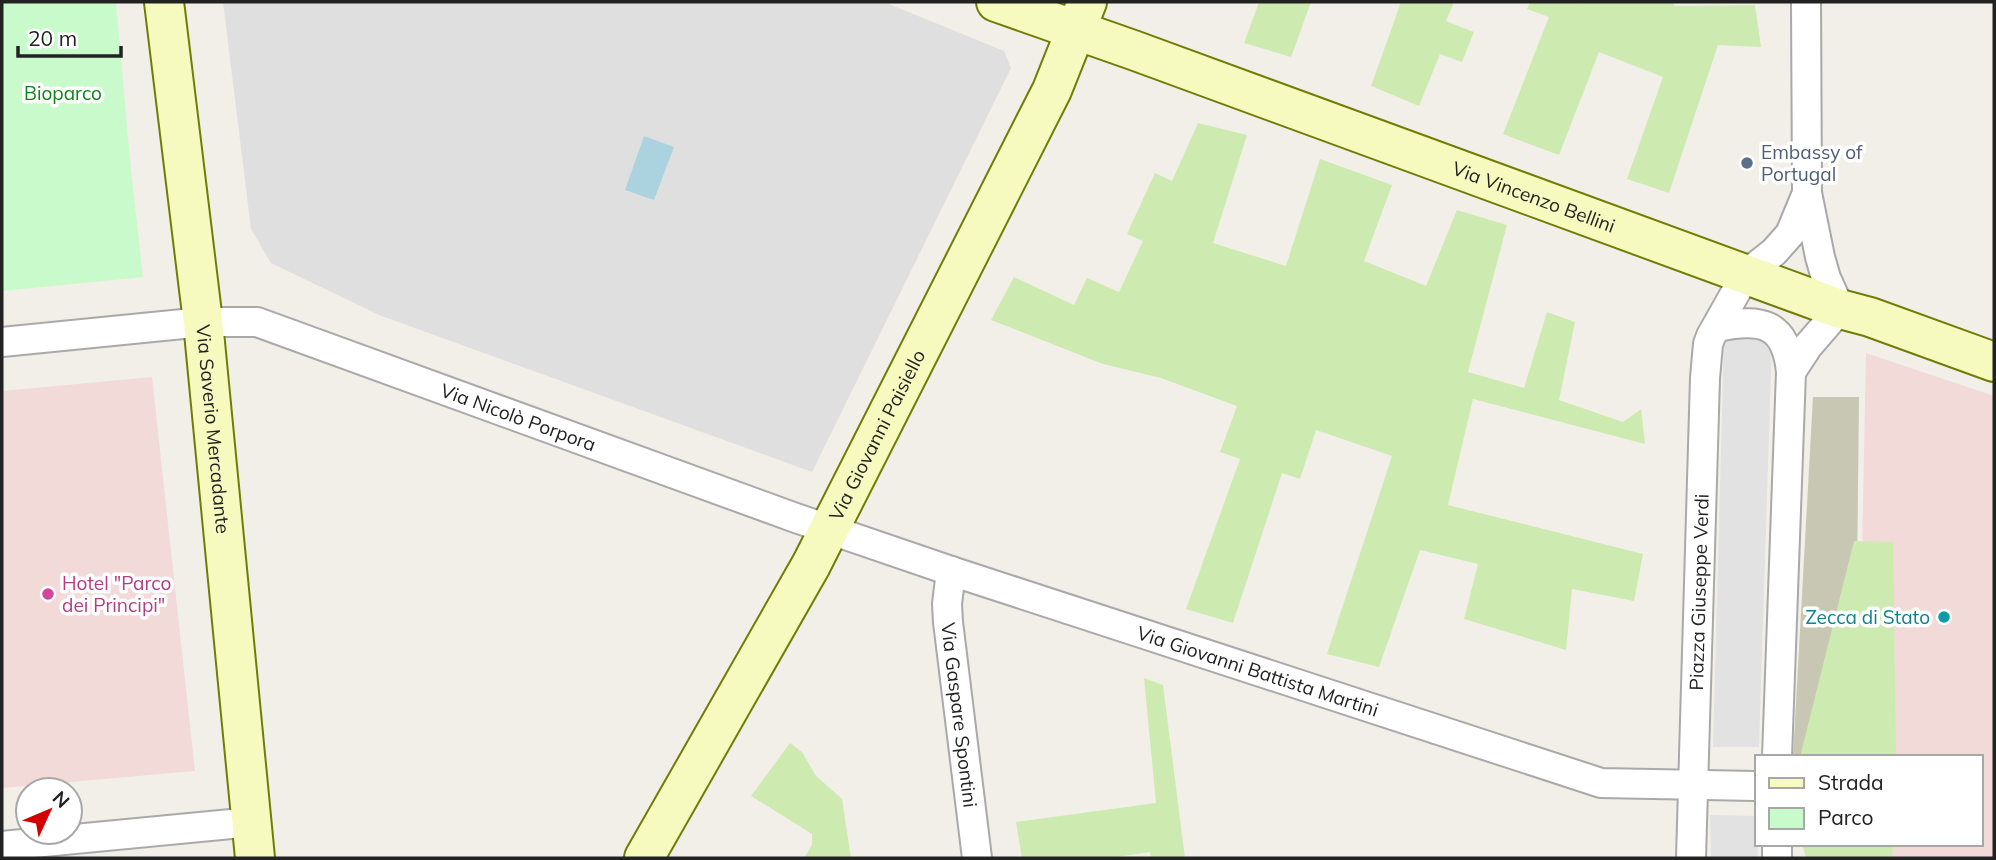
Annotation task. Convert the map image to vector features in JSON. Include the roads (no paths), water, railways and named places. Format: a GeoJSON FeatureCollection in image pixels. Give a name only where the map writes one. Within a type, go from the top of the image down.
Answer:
{"type":"FeatureCollection","features":[{"type":"Feature","properties":{"kind":"street","name":"Via Saverio Mercadante"},"geometry":{"type":"LineString","coordinates":[[164,2],[203,322],[254,840]]}},
{"type":"Feature","properties":{"kind":"street","name":"Via Vincenzo Bellini"},"geometry":{"type":"LineString","coordinates":[[996,2],[1081,16],[1746,274],[1994,362]]}},
{"type":"Feature","properties":{"kind":"street"},"geometry":{"type":"LineString","coordinates":[[1791,372],[1808,346],[1839,309],[1820,257],[1807,193],[1806,2]]}},
{"type":"Feature","properties":{"kind":"street","name":"Via Giovanni Paisiello"},"geometry":{"type":"LineString","coordinates":[[644,858],[811,565],[1052,90],[1081,16]]}},
{"type":"Feature","properties":{"kind":"street"},"geometry":{"type":"LineString","coordinates":[[1746,274],[1774,252],[1790,234],[1807,193]]}},
{"type":"Feature","properties":{"kind":"street","name":"Piazza Giuseppe Verdi"},"geometry":{"type":"LineString","coordinates":[[1691,858],[1705,378],[1709,344],[1746,274]]}},
{"type":"Feature","properties":{"kind":"street","name":"Via Nicolò Porpora"},"geometry":{"type":"LineString","coordinates":[[2,342],[203,322],[257,322],[829,529]]}},
{"type":"Feature","properties":{"kind":"street"},"geometry":{"type":"LineString","coordinates":[[1717,327],[1751,322],[1772,329],[1784,343],[1789,355],[1791,372],[1777,755]]}},
{"type":"Feature","properties":{"kind":"street","name":"Via Giovanni Battista Martini"},"geometry":{"type":"LineString","coordinates":[[829,529],[1601,783],[1755,786]]}},
{"type":"Feature","properties":{"kind":"street","name":"Via Gaspare Spontini"},"geometry":{"type":"LineString","coordinates":[[951,571],[948,622],[977,858]]}},
{"type":"Feature","properties":{"kind":"street"},"geometry":{"type":"LineString","coordinates":[[2,846],[254,840]]}},
{"type":"Feature","properties":{"kind":"water"},"geometry":{"type":"Polygon","coordinates":[[[644,136],[674,147],[654,200],[625,190],[644,136]]]}},
{"type":"Feature","properties":{"kind":"place","name":"Embassy of Portugal"},"geometry":{"type":"Point","coordinates":[1747,163]}},
{"type":"Feature","properties":{"kind":"place","name":"Hotel \"Parco dei Principi\""},"geometry":{"type":"Point","coordinates":[48,594]}},
{"type":"Feature","properties":{"kind":"place","name":"Zecca di Stato"},"geometry":{"type":"Point","coordinates":[1944,617]}},
{"type":"Feature","properties":{"kind":"park label","name":"Bioparco"},"geometry":{"type":"Point","coordinates":[63,93]}}]}
